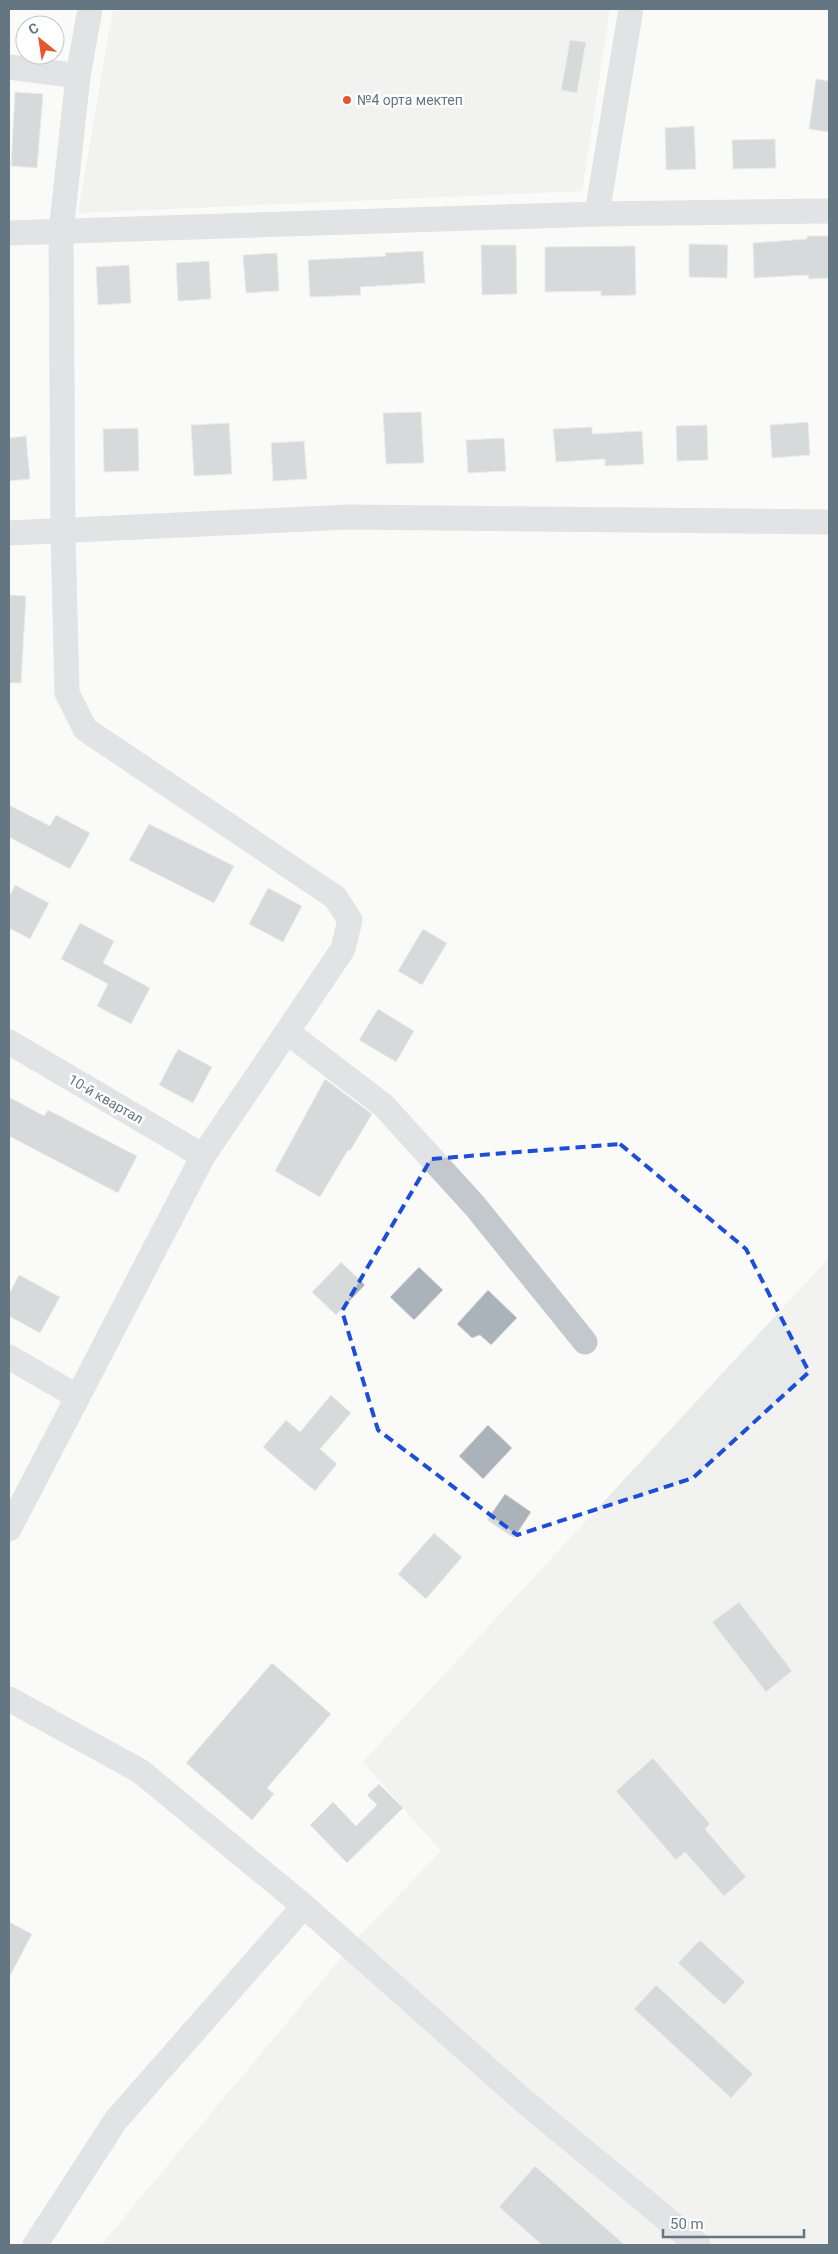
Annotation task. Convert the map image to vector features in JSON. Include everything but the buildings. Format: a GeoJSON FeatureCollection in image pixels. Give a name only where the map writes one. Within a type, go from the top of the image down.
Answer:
{"type":"FeatureCollection","features":[{"type":"Feature","properties":{"kind":"street"},"geometry":{"type":"LineString","coordinates":[[9,1529],[203,1156],[343,949],[350,920],[335,896],[85,729],[67,693],[62,532],[61,232],[78,76],[90,9]]}},
{"type":"Feature","properties":{"kind":"street"},"geometry":{"type":"LineString","coordinates":[[597,214],[630,9]]}},
{"type":"Feature","properties":{"kind":"street"},"geometry":{"type":"LineString","coordinates":[[9,67],[78,76]]}},
{"type":"Feature","properties":{"kind":"street"},"geometry":{"type":"LineString","coordinates":[[9,233],[597,214],[829,211]]}},
{"type":"Feature","properties":{"kind":"street"},"geometry":{"type":"LineString","coordinates":[[9,533],[349,517],[829,522]]}},
{"type":"Feature","properties":{"kind":"street"},"geometry":{"type":"LineString","coordinates":[[287,1032],[383,1105],[475,1206],[585,1342]]}},
{"type":"Feature","properties":{"kind":"street","name":"10-й квартал"},"geometry":{"type":"LineString","coordinates":[[9,1042],[203,1156]]}},
{"type":"Feature","properties":{"kind":"street"},"geometry":{"type":"LineString","coordinates":[[9,1357],[78,1397]]}},
{"type":"Feature","properties":{"kind":"street"},"geometry":{"type":"LineString","coordinates":[[9,1699],[140,1771],[304,1906],[525,2102],[698,2245]]}},
{"type":"Feature","properties":{"kind":"street"},"geometry":{"type":"LineString","coordinates":[[35,2245],[116,2120],[304,1906]]}},
{"type":"Feature","properties":{"kind":"highlighted area"},"geometry":{"type":"Polygon","coordinates":[[[620,1144],[746,1249],[809,1372],[693,1478],[517,1535],[378,1430],[342,1311],[431,1159],[620,1144]]]}},
{"type":"Feature","properties":{"kind":"shaded area","name":"№4 орта мектеп"},"geometry":{"type":"Polygon","coordinates":[[[113,9],[610,9],[582,191],[78,213],[113,9]]]}},
{"type":"Feature","properties":{"kind":"shaded area"},"geometry":{"type":"Polygon","coordinates":[[[829,1258],[829,2245],[101,2245],[361,1934],[441,1851],[363,1762],[829,1258]]]}},
{"type":"Feature","properties":{"kind":"place","name":"№4 орта мектеп"},"geometry":{"type":"Point","coordinates":[347,100]}}]}
